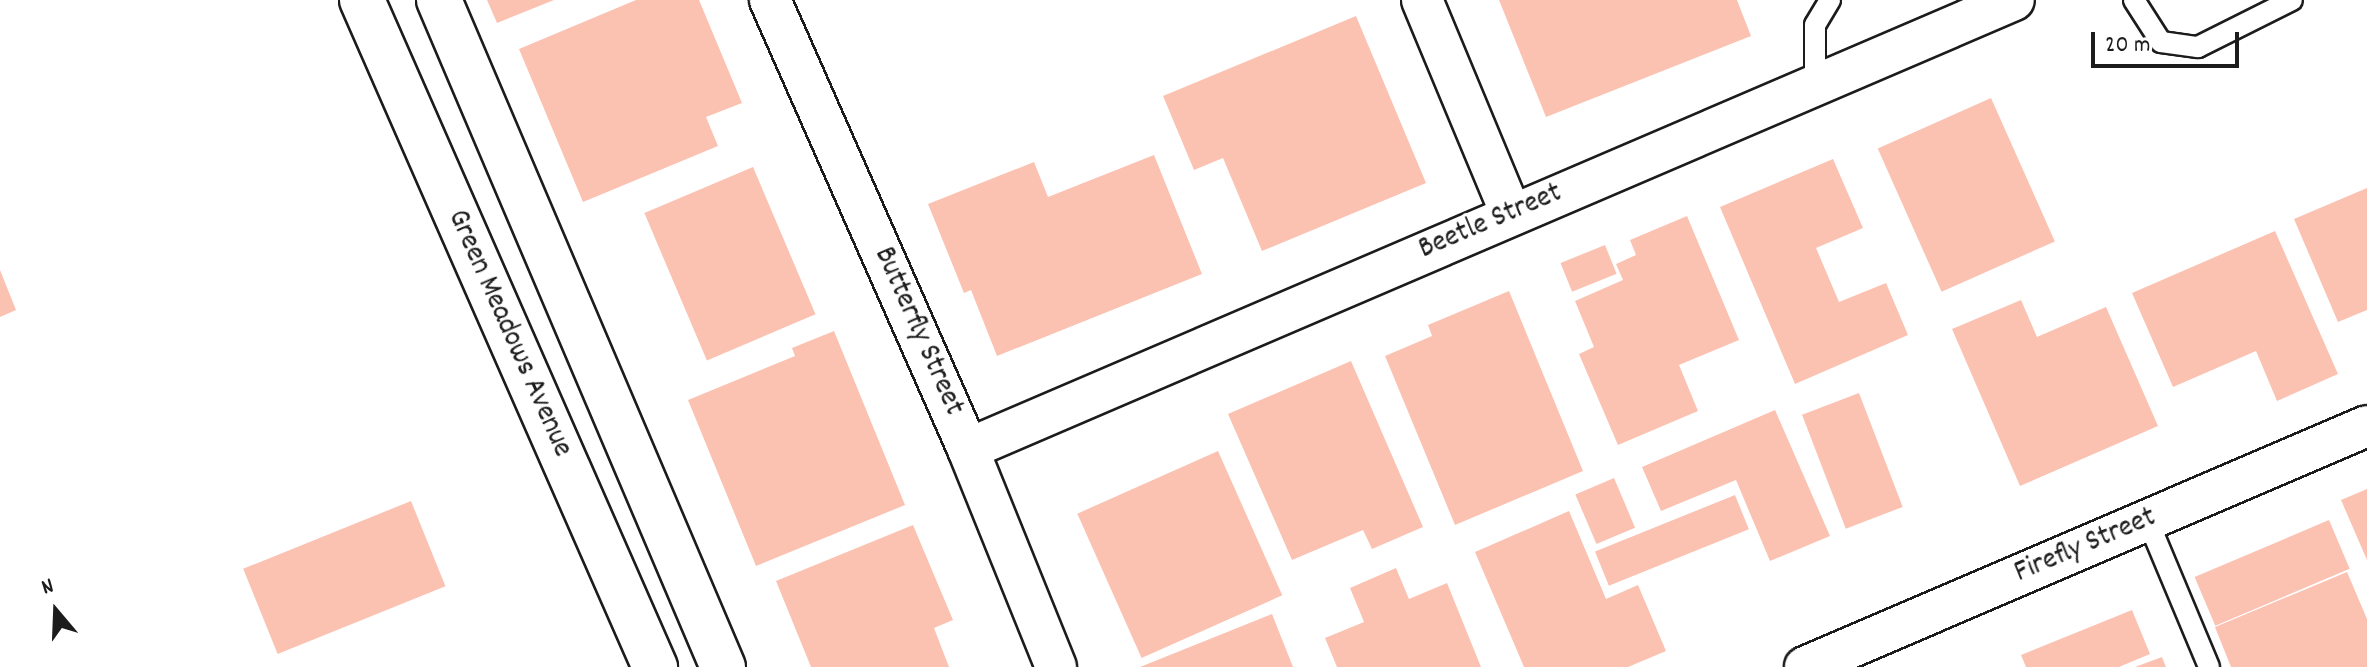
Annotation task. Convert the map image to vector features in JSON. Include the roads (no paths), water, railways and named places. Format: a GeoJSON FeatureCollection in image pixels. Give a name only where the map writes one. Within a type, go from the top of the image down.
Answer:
{"type":"FeatureCollection","features":[{"type":"Feature","properties":{"kind":"street","name":"Green Meadows Avenue"},"geometry":{"type":"LineString","coordinates":[[362,0],[655,667]]}},
{"type":"Feature","properties":{"kind":"street"},"geometry":{"type":"LineString","coordinates":[[439,0],[721,666]]}},
{"type":"Feature","properties":{"kind":"street","name":"Butterfly Street"},"geometry":{"type":"LineString","coordinates":[[770,0],[968,449],[1056,667]]}},
{"type":"Feature","properties":{"kind":"street"},"geometry":{"type":"LineString","coordinates":[[1422,0],[1511,214]]}},
{"type":"Feature","properties":{"kind":"street","name":"Beetle Street"},"geometry":{"type":"LineString","coordinates":[[968,449],[2014,0]]}},
{"type":"Feature","properties":{"kind":"street","name":"Firefly Street"},"geometry":{"type":"LineString","coordinates":[[1805,667],[2367,426]]}},
{"type":"Feature","properties":{"kind":"lane"},"geometry":{"type":"LineString","coordinates":[[1815,85],[1815,25],[1830,0]]}},
{"type":"Feature","properties":{"kind":"lane"},"geometry":{"type":"LineString","coordinates":[[2134,0],[2161,42],[2198,47],[2292,0]]}},
{"type":"Feature","properties":{"kind":"lane"},"geometry":{"type":"LineString","coordinates":[[2148,521],[2209,667]]}}]}
